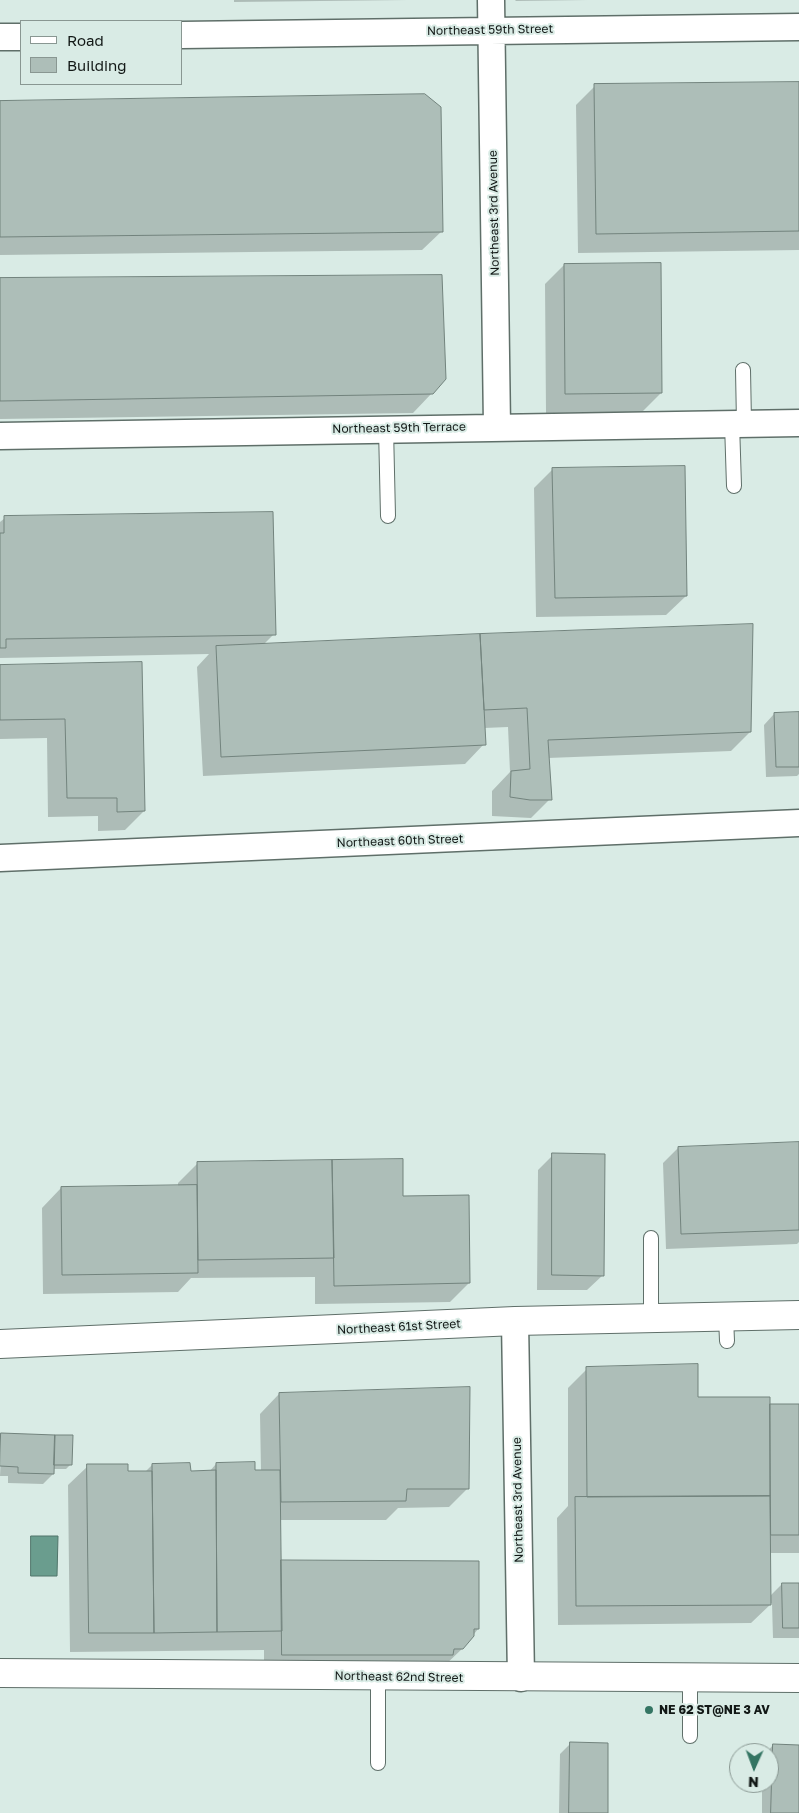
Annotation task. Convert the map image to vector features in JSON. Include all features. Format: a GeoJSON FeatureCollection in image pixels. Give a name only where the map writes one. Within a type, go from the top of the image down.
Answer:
{"type":"FeatureCollection","features":[{"type":"Feature","properties":{"kind":"main road","name":"Northeast 61st Street"},"geometry":{"type":"LineString","coordinates":[[0,1344],[515,1322],[651,1319],[726,1329],[799,1315]]}},
{"type":"Feature","properties":{"kind":"main road","name":"Northeast 62nd Street"},"geometry":{"type":"LineString","coordinates":[[0,1673],[521,1678],[799,1678]]}},
{"type":"Feature","properties":{"kind":"street","name":"Northeast 3rd Avenue"},"geometry":{"type":"LineString","coordinates":[[491,0],[497,426]]}},
{"type":"Feature","properties":{"kind":"street","name":"Northeast 59th Street"},"geometry":{"type":"LineString","coordinates":[[182,35],[799,27]]}},
{"type":"Feature","properties":{"kind":"street"},"geometry":{"type":"LineString","coordinates":[[0,37],[20,37]]}},
{"type":"Feature","properties":{"kind":"street","name":"Northeast 59th Terrace"},"geometry":{"type":"LineString","coordinates":[[0,436],[497,426],[799,423]]}},
{"type":"Feature","properties":{"kind":"street","name":"Northeast 60th Street"},"geometry":{"type":"LineString","coordinates":[[0,858],[799,823]]}},
{"type":"Feature","properties":{"kind":"street","name":"Northeast 3rd Avenue"},"geometry":{"type":"LineString","coordinates":[[515,1322],[521,1678]]}},
{"type":"Feature","properties":{"kind":"lane"},"geometry":{"type":"LineString","coordinates":[[734,486],[743,370]]}},
{"type":"Feature","properties":{"kind":"lane"},"geometry":{"type":"LineString","coordinates":[[386,428],[388,516]]}},
{"type":"Feature","properties":{"kind":"lane"},"geometry":{"type":"LineString","coordinates":[[651,1238],[651,1319]]}},
{"type":"Feature","properties":{"kind":"lane"},"geometry":{"type":"LineString","coordinates":[[378,1676],[378,1763]]}},
{"type":"Feature","properties":{"kind":"lane"},"geometry":{"type":"LineString","coordinates":[[690,1678],[690,1736]]}},
{"type":"Feature","properties":{"kind":"shaded area"},"geometry":{"type":"Polygon","coordinates":[[[31,1536],[58,1536],[57,1576],[31,1576],[31,1536]]]}},
{"type":"Feature","properties":{"kind":"building"},"geometry":{"type":"Polygon","coordinates":[[[799,82],[799,231],[596,234],[594,84],[799,82]]]}},
{"type":"Feature","properties":{"kind":"building"},"geometry":{"type":"Polygon","coordinates":[[[425,94],[441,107],[443,232],[0,237],[0,101],[425,94]]]}},
{"type":"Feature","properties":{"kind":"building"},"geometry":{"type":"Polygon","coordinates":[[[661,263],[662,393],[565,394],[564,264],[661,263]]]}},
{"type":"Feature","properties":{"kind":"building"},"geometry":{"type":"Polygon","coordinates":[[[442,275],[446,379],[433,394],[0,401],[0,278],[442,275]]]}},
{"type":"Feature","properties":{"kind":"building"},"geometry":{"type":"Polygon","coordinates":[[[685,466],[687,596],[555,598],[552,468],[685,466]]]}},
{"type":"Feature","properties":{"kind":"building"},"geometry":{"type":"Polygon","coordinates":[[[273,512],[276,635],[6,639],[6,648],[0,648],[0,533],[4,533],[4,516],[273,512]]]}},
{"type":"Feature","properties":{"kind":"building"},"geometry":{"type":"Polygon","coordinates":[[[753,624],[751,732],[548,740],[552,800],[530,800],[510,797],[511,771],[530,769],[527,708],[484,710],[480,634],[753,624]]]}},
{"type":"Feature","properties":{"kind":"building"},"geometry":{"type":"Polygon","coordinates":[[[480,634],[486,745],[221,757],[216,646],[480,634]]]}},
{"type":"Feature","properties":{"kind":"building"},"geometry":{"type":"Polygon","coordinates":[[[142,662],[145,811],[117,812],[117,798],[67,798],[65,719],[0,720],[0,665],[142,662]]]}},
{"type":"Feature","properties":{"kind":"building"},"geometry":{"type":"Polygon","coordinates":[[[799,712],[799,767],[776,767],[774,713],[799,712]]]}},
{"type":"Feature","properties":{"kind":"building"},"geometry":{"type":"Polygon","coordinates":[[[799,1142],[799,1230],[681,1234],[678,1147],[799,1142]]]}},
{"type":"Feature","properties":{"kind":"building"},"geometry":{"type":"Polygon","coordinates":[[[552,1153],[605,1154],[604,1276],[552,1275],[552,1153]]]}},
{"type":"Feature","properties":{"kind":"building"},"geometry":{"type":"Polygon","coordinates":[[[403,1159],[403,1196],[469,1195],[470,1283],[334,1286],[332,1160],[403,1159]]]}},
{"type":"Feature","properties":{"kind":"building"},"geometry":{"type":"Polygon","coordinates":[[[332,1160],[334,1258],[198,1260],[197,1162],[332,1160]]]}},
{"type":"Feature","properties":{"kind":"building"},"geometry":{"type":"Polygon","coordinates":[[[197,1185],[198,1273],[62,1275],[61,1187],[197,1185]]]}},
{"type":"Feature","properties":{"kind":"building"},"geometry":{"type":"Polygon","coordinates":[[[698,1364],[698,1397],[770,1397],[770,1496],[587,1497],[586,1367],[698,1364]]]}},
{"type":"Feature","properties":{"kind":"building"},"geometry":{"type":"Polygon","coordinates":[[[470,1387],[469,1489],[407,1489],[406,1501],[281,1502],[279,1393],[470,1387]]]}},
{"type":"Feature","properties":{"kind":"building"},"geometry":{"type":"Polygon","coordinates":[[[770,1404],[799,1404],[799,1535],[771,1535],[770,1404]]]}},
{"type":"Feature","properties":{"kind":"building"},"geometry":{"type":"Polygon","coordinates":[[[1,1433],[55,1435],[54,1474],[18,1473],[18,1467],[0,1466],[1,1433]]]}},
{"type":"Feature","properties":{"kind":"building"},"geometry":{"type":"Polygon","coordinates":[[[55,1435],[73,1435],[72,1465],[54,1465],[55,1435]]]}},
{"type":"Feature","properties":{"kind":"building"},"geometry":{"type":"Polygon","coordinates":[[[255,1462],[255,1470],[280,1470],[282,1631],[217,1632],[216,1463],[255,1462]]]}},
{"type":"Feature","properties":{"kind":"building"},"geometry":{"type":"Polygon","coordinates":[[[190,1463],[191,1471],[216,1470],[217,1632],[154,1633],[152,1464],[190,1463]]]}},
{"type":"Feature","properties":{"kind":"building"},"geometry":{"type":"Polygon","coordinates":[[[87,1464],[128,1464],[128,1471],[152,1471],[154,1633],[89,1633],[87,1464]]]}},
{"type":"Feature","properties":{"kind":"building"},"geometry":{"type":"Polygon","coordinates":[[[770,1496],[771,1605],[576,1606],[575,1497],[770,1496]]]}},
{"type":"Feature","properties":{"kind":"building"},"geometry":{"type":"Polygon","coordinates":[[[281,1560],[479,1561],[479,1629],[474,1629],[474,1636],[463,1649],[454,1649],[453,1655],[282,1655],[281,1560]]]}},
{"type":"Feature","properties":{"kind":"building"},"geometry":{"type":"Polygon","coordinates":[[[782,1583],[799,1583],[799,1628],[783,1628],[782,1583]]]}},
{"type":"Feature","properties":{"kind":"building"},"geometry":{"type":"Polygon","coordinates":[[[570,1742],[608,1743],[608,1813],[569,1813],[570,1742]]]}},
{"type":"Feature","properties":{"kind":"building"},"geometry":{"type":"Polygon","coordinates":[[[779,1744],[799,1745],[799,1813],[771,1813],[772,1793],[779,1793],[779,1744]]]}},
{"type":"Feature","properties":{"kind":"place","name":"NE 62 ST@NE 3 AV"},"geometry":{"type":"Point","coordinates":[649,1710]}}]}
